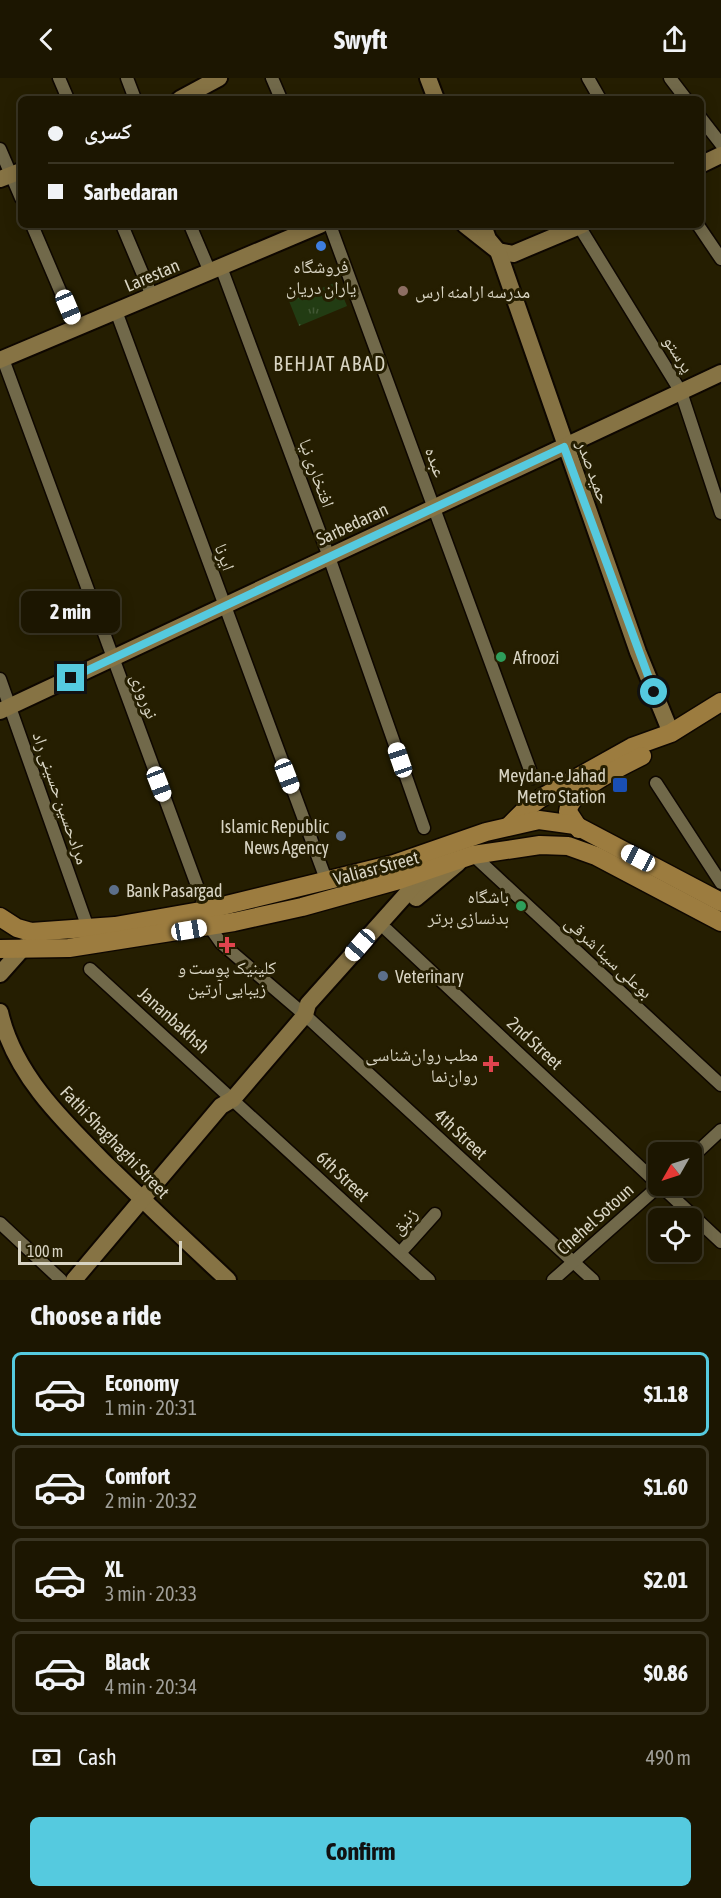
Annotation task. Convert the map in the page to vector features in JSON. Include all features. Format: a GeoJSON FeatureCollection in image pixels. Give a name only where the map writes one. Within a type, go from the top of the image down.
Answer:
{"type":"FeatureCollection","features":[{"type":"Feature","properties":{"kind":"main road"},"geometry":{"type":"LineString","coordinates":[[186,96],[219,78]]}},
{"type":"Feature","properties":{"kind":"main road"},"geometry":{"type":"LineString","coordinates":[[428,78],[435,96]]}},
{"type":"Feature","properties":{"kind":"main road"},"geometry":{"type":"LineString","coordinates":[[704,163],[721,155]]}},
{"type":"Feature","properties":{"kind":"main road"},"geometry":{"type":"LineString","coordinates":[[704,174],[721,166]]}},
{"type":"Feature","properties":{"kind":"main road","name":"Larestan"},"geometry":{"type":"LineString","coordinates":[[2,359],[313,228]]}},
{"type":"Feature","properties":{"kind":"main road"},"geometry":{"type":"LineString","coordinates":[[469,228],[498,251],[517,252],[573,228]]}},
{"type":"Feature","properties":{"kind":"main road","name":"حمید صدر"},"geometry":{"type":"LineString","coordinates":[[484,228],[488,239],[498,251],[564,447],[638,652],[671,733]]}},
{"type":"Feature","properties":{"kind":"main road"},"geometry":{"type":"LineString","coordinates":[[494,228],[499,238],[512,243],[550,228]]}},
{"type":"Feature","properties":{"kind":"main road","name":"Sarbedaran"},"geometry":{"type":"LineString","coordinates":[[5,709],[721,373]]}},
{"type":"Feature","properties":{"kind":"main road","name":"Valiasr Street"},"geometry":{"type":"LineString","coordinates":[[0,917],[31,932],[208,918],[302,907],[388,882],[509,825],[526,808],[541,798],[632,747],[671,733],[721,702]]}},
{"type":"Feature","properties":{"kind":"main road"},"geometry":{"type":"LineString","coordinates":[[671,733],[651,750],[578,794],[568,807],[570,816],[575,825],[609,862],[721,922]]}},
{"type":"Feature","properties":{"kind":"main road"},"geometry":{"type":"LineString","coordinates":[[509,825],[539,820],[575,825],[721,902]]}},
{"type":"Feature","properties":{"kind":"main road","name":"Valiasr Street"},"geometry":{"type":"LineString","coordinates":[[0,950],[24,947],[69,948],[208,918],[327,882],[473,855],[549,845],[576,848],[609,862]]}},
{"type":"Feature","properties":{"kind":"main road"},"geometry":{"type":"LineString","coordinates":[[305,1015],[317,1011],[426,888],[452,867],[473,855]]}},
{"type":"Feature","properties":{"kind":"main road"},"geometry":{"type":"LineString","coordinates":[[86,1280],[221,1106],[233,1099],[305,1015],[308,1004],[406,893],[428,862]]}},
{"type":"Feature","properties":{"kind":"main road"},"geometry":{"type":"LineString","coordinates":[[388,882],[403,883],[406,893]]}},
{"type":"Feature","properties":{"kind":"main road"},"geometry":{"type":"LineString","coordinates":[[0,974],[24,947]]}},
{"type":"Feature","properties":{"kind":"main road","name":"Fathi Shaghaghi Street"},"geometry":{"type":"LineString","coordinates":[[0,1012],[15,1053],[50,1105],[145,1202],[228,1280]]}},
{"type":"Feature","properties":{"kind":"main road"},"geometry":{"type":"LineString","coordinates":[[74,1280],[145,1202]]}},
{"type":"Feature","properties":{"kind":"street"},"geometry":{"type":"LineString","coordinates":[[59,78],[67,96]]}},
{"type":"Feature","properties":{"kind":"street"},"geometry":{"type":"LineString","coordinates":[[127,78],[134,96]]}},
{"type":"Feature","properties":{"kind":"street"},"geometry":{"type":"LineString","coordinates":[[272,78],[280,96]]}},
{"type":"Feature","properties":{"kind":"street"},"geometry":{"type":"LineString","coordinates":[[588,78],[598,96]]}},
{"type":"Feature","properties":{"kind":"street"},"geometry":{"type":"LineString","coordinates":[[670,78],[684,96]]}},
{"type":"Feature","properties":{"kind":"street"},"geometry":{"type":"LineString","coordinates":[[704,122],[721,144]]}},
{"type":"Feature","properties":{"kind":"street"},"geometry":{"type":"LineString","coordinates":[[0,149],[18,191]]}},
{"type":"Feature","properties":{"kind":"street"},"geometry":{"type":"LineString","coordinates":[[33,228],[76,328]]}},
{"type":"Feature","properties":{"kind":"street"},"geometry":{"type":"LineString","coordinates":[[123,228],[152,296]]}},
{"type":"Feature","properties":{"kind":"street","name":"افتخاری نیا"},"geometry":{"type":"LineString","coordinates":[[192,228],[216,269],[329,557],[424,828]]}},
{"type":"Feature","properties":{"kind":"street","name":"عبده"},"geometry":{"type":"LineString","coordinates":[[331,228],[533,778]]}},
{"type":"Feature","properties":{"kind":"street","name":"پرستو"},"geometry":{"type":"LineString","coordinates":[[582,228],[681,392],[721,513]]}},
{"type":"Feature","properties":{"kind":"street"},"geometry":{"type":"LineString","coordinates":[[700,228],[721,260]]}},
{"type":"Feature","properties":{"kind":"street","name":"ايرنا"},"geometry":{"type":"LineString","coordinates":[[116,311],[327,882]]}},
{"type":"Feature","properties":{"kind":"street","name":"نوروزی"},"geometry":{"type":"LineString","coordinates":[[2,359],[208,918],[224,945],[305,1015]]}},
{"type":"Feature","properties":{"kind":"street","name":"مرادحسین حسینی راد"},"geometry":{"type":"LineString","coordinates":[[0,679],[5,709],[88,928]]}},
{"type":"Feature","properties":{"kind":"street"},"geometry":{"type":"LineString","coordinates":[[656,783],[721,883]]}},
{"type":"Feature","properties":{"kind":"street","name":"بوعلی سینا شرقی"},"geometry":{"type":"LineString","coordinates":[[473,855],[721,1085]]}},
{"type":"Feature","properties":{"kind":"street","name":"2nd Street"},"geometry":{"type":"LineString","coordinates":[[387,930],[648,1174]]}},
{"type":"Feature","properties":{"kind":"street","name":"Jananbakhsh"},"geometry":{"type":"LineString","coordinates":[[90,969],[233,1099]]}},
{"type":"Feature","properties":{"kind":"street","name":"4th Street"},"geometry":{"type":"LineString","coordinates":[[305,1015],[593,1280]]}},
{"type":"Feature","properties":{"kind":"street","name":"6th Street"},"geometry":{"type":"LineString","coordinates":[[233,1099],[429,1280]]}},
{"type":"Feature","properties":{"kind":"street"},"geometry":{"type":"LineString","coordinates":[[702,1148],[721,1130]]}},
{"type":"Feature","properties":{"kind":"street","name":"Chehel Sotoun"},"geometry":{"type":"LineString","coordinates":[[554,1280],[648,1194]]}},
{"type":"Feature","properties":{"kind":"street","name":"2nd Street"},"geometry":{"type":"LineString","coordinates":[[672,1196],[721,1242]]}},
{"type":"Feature","properties":{"kind":"street","name":"زنبق"},"geometry":{"type":"LineString","coordinates":[[400,1253],[435,1214]]}},
{"type":"Feature","properties":{"kind":"street"},"geometry":{"type":"LineString","coordinates":[[0,1223],[62,1280]]}},
{"type":"Feature","properties":{"kind":"green space"},"geometry":{"type":"Polygon","coordinates":[[[337,282],[347,306],[299,326],[289,301],[337,282]]]}},
{"type":"Feature","properties":{"kind":"place","name":"فروشگاه یاران دریان"},"geometry":{"type":"Point","coordinates":[321,246]}},
{"type":"Feature","properties":{"kind":"place","name":"مدرسه ارامنه ارس"},"geometry":{"type":"Point","coordinates":[403,291]}},
{"type":"Feature","properties":{"kind":"place","name":"Afroozi"},"geometry":{"type":"Point","coordinates":[501,657]}},
{"type":"Feature","properties":{"kind":"place","name":"Meydan-e Jahad Metro Station"},"geometry":{"type":"Point","coordinates":[620,785]}},
{"type":"Feature","properties":{"kind":"place","name":"Islamic Republic News Agency"},"geometry":{"type":"Point","coordinates":[341,836]}},
{"type":"Feature","properties":{"kind":"place","name":"Bank Pasargad"},"geometry":{"type":"Point","coordinates":[114,890]}},
{"type":"Feature","properties":{"kind":"place","name":"باشگاه بدنسازی برتر"},"geometry":{"type":"Point","coordinates":[521,906]}},
{"type":"Feature","properties":{"kind":"place","name":"کلینیک پوست و زیبایی آرتین"},"geometry":{"type":"Point","coordinates":[227,945]}},
{"type":"Feature","properties":{"kind":"place","name":"Veterinary"},"geometry":{"type":"Point","coordinates":[383,976]}},
{"type":"Feature","properties":{"kind":"place","name":"مطب روان‌شناسی روان‌نما"},"geometry":{"type":"Point","coordinates":[491,1064]}},
{"type":"Feature","properties":{"kind":"district","name":"BEHJAT ABAD"},"geometry":{"type":"Point","coordinates":[330,363]}},
{"type":"Feature","properties":{"kind":"route"},"geometry":{"type":"LineString","coordinates":[[71,678],[564,447],[654,692]]}}]}
